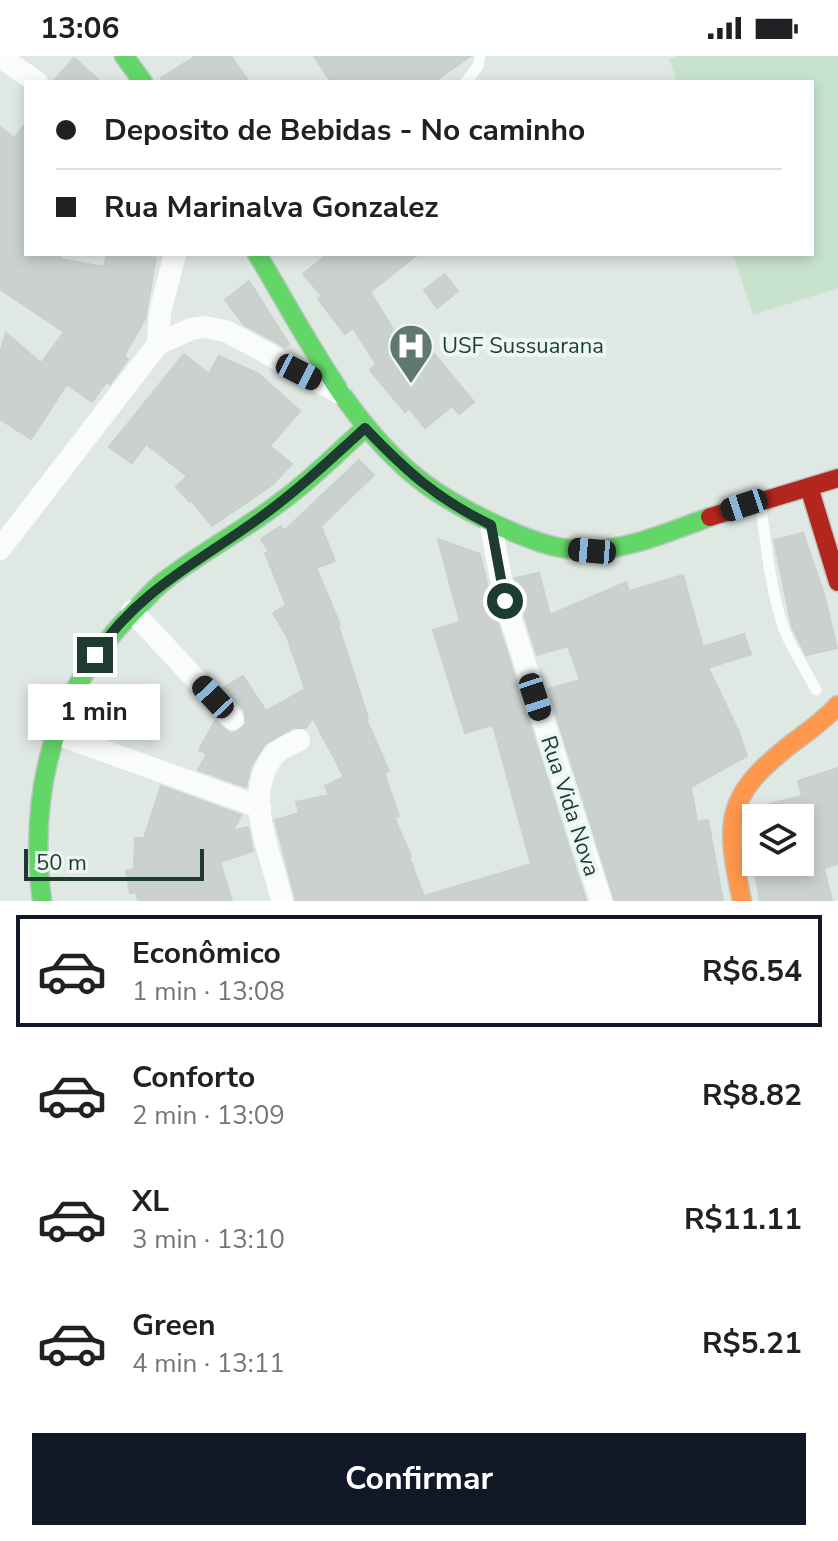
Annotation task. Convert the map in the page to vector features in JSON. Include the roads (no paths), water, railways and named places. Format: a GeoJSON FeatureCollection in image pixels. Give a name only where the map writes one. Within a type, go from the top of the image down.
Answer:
{"type":"FeatureCollection","features":[{"type":"Feature","properties":{"kind":"street"},"geometry":{"type":"LineString","coordinates":[[0,57],[34,80]]}},
{"type":"Feature","properties":{"kind":"street"},"geometry":{"type":"LineString","coordinates":[[133,59],[142,80]]}},
{"type":"Feature","properties":{"kind":"street"},"geometry":{"type":"LineString","coordinates":[[158,344],[160,313],[174,256]]}},
{"type":"Feature","properties":{"kind":"street"},"geometry":{"type":"LineString","coordinates":[[260,256],[365,428],[395,460],[436,495],[491,525],[560,548],[592,551],[630,544],[760,500],[838,478]]}},
{"type":"Feature","properties":{"kind":"street"},"geometry":{"type":"LineString","coordinates":[[0,549],[158,344],[191,329],[204,327],[226,331],[341,393]]}},
{"type":"Feature","properties":{"kind":"street"},"geometry":{"type":"LineString","coordinates":[[42,901],[37,861],[39,808],[54,733],[84,671],[106,639],[162,583],[284,500],[365,428]]}},
{"type":"Feature","properties":{"kind":"street"},"geometry":{"type":"LineString","coordinates":[[809,487],[838,582]]}},
{"type":"Feature","properties":{"kind":"street","name":"Rua Vida Nova"},"geometry":{"type":"LineString","coordinates":[[491,525],[505,601],[601,901]]}},
{"type":"Feature","properties":{"kind":"street"},"geometry":{"type":"LineString","coordinates":[[132,611],[233,719]]}},
{"type":"Feature","properties":{"kind":"street"},"geometry":{"type":"LineString","coordinates":[[742,901],[730,839],[732,815],[741,793],[760,767],[838,705]]}},
{"type":"Feature","properties":{"kind":"street"},"geometry":{"type":"LineString","coordinates":[[54,733],[260,807]]}},
{"type":"Feature","properties":{"kind":"street"},"geometry":{"type":"LineString","coordinates":[[282,901],[263,833],[261,782],[272,757],[299,740]]}},
{"type":"Feature","properties":{"kind":"lane"},"geometry":{"type":"LineString","coordinates":[[468,80],[478,66],[480,56]]}},
{"type":"Feature","properties":{"kind":"lane"},"geometry":{"type":"LineString","coordinates":[[760,500],[774,591],[783,626],[816,690]]}},
{"type":"Feature","properties":{"kind":"place","name":"USF Sussuarana"},"geometry":{"type":"Point","coordinates":[411,385]}}]}
